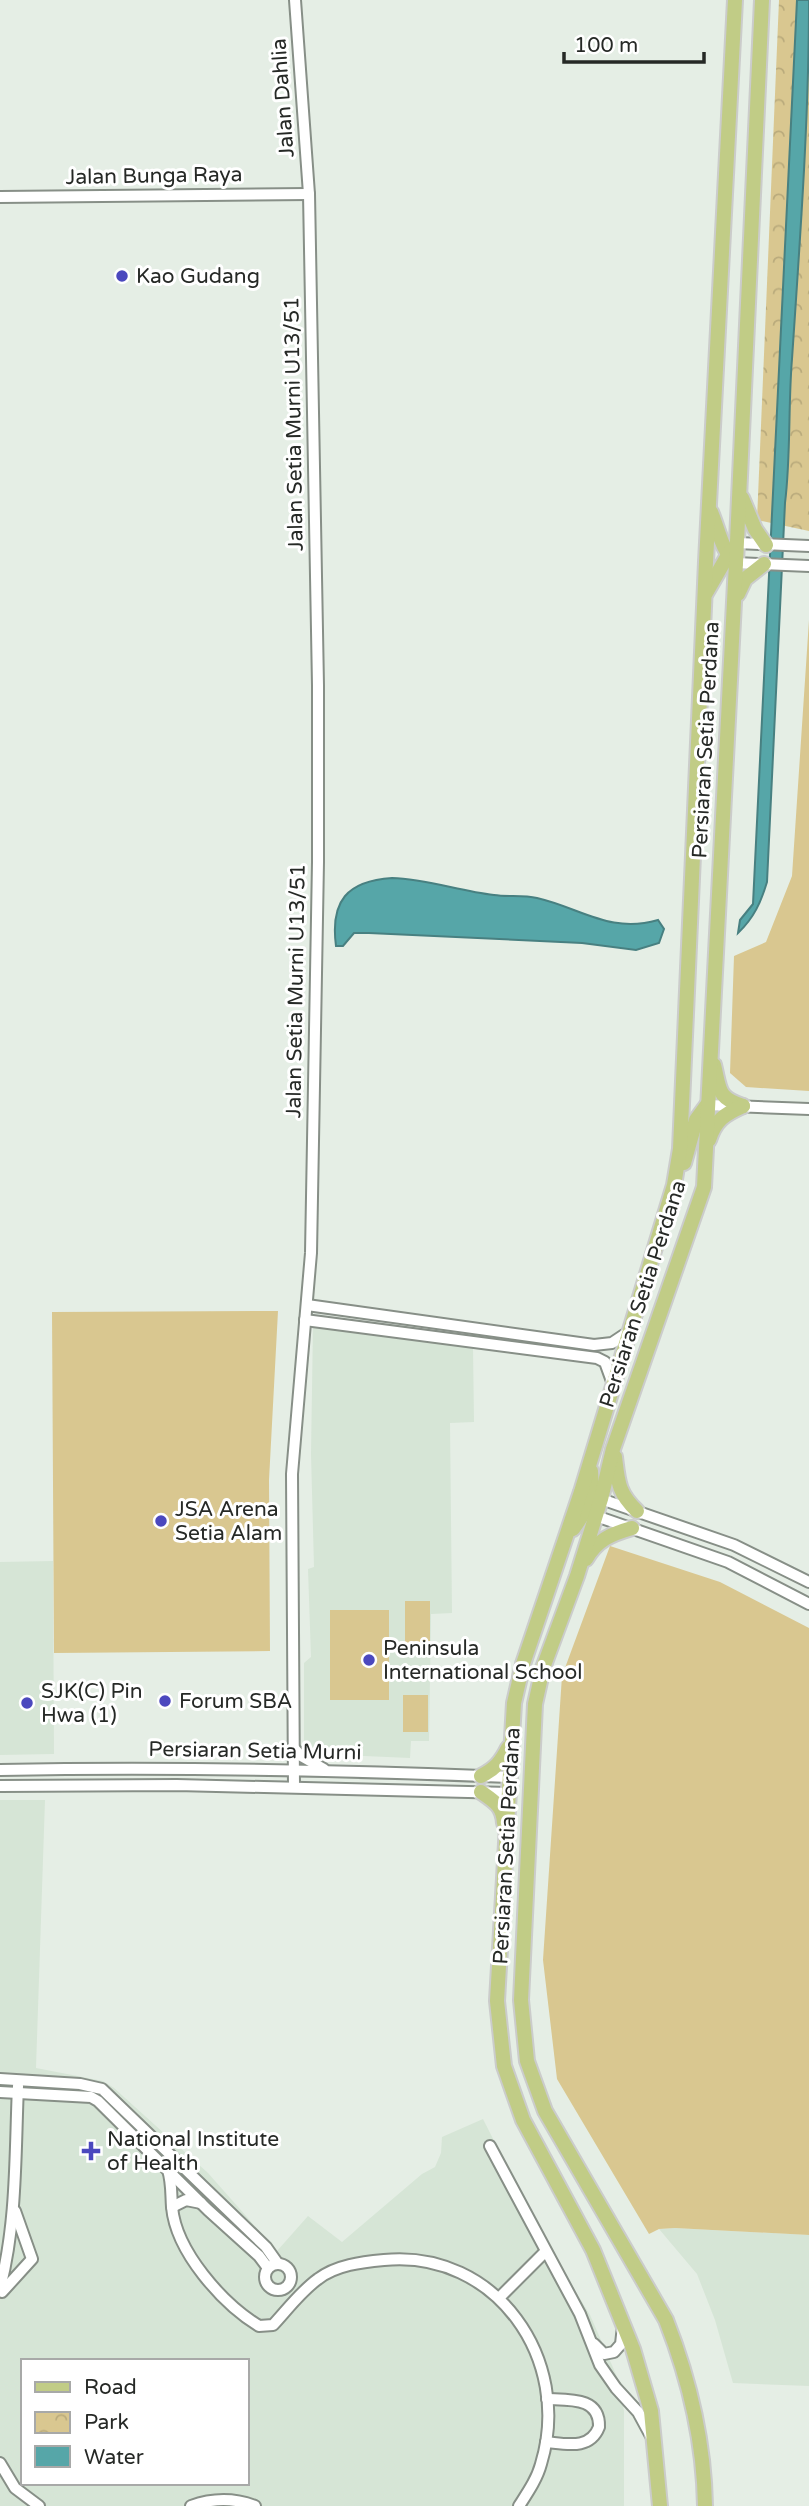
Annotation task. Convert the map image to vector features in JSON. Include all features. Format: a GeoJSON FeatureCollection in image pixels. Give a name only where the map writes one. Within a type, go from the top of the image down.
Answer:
{"type":"FeatureCollection","features":[{"type":"Feature","properties":{"kind":"main road","name":"Persiaran Setia Perdana"},"geometry":{"type":"LineString","coordinates":[[660,2506],[651,2411],[623,2324],[593,2250],[523,2120],[504,2066],[497,2001],[513,1785],[514,1703],[523,1664],[630,1331],[675,1180],[680,1149],[704,597],[735,0]]}},
{"type":"Feature","properties":{"kind":"main road","name":"Persiaran Setia Perdana"},"geometry":{"type":"LineString","coordinates":[[705,2506],[700,2437],[680,2356],[666,2320],[545,2111],[527,2061],[521,2000],[535,1704],[543,1668],[577,1576],[613,1449],[704,1186],[734,606],[732,559],[737,543],[762,0]]}},
{"type":"Feature","properties":{"kind":"main road"},"geometry":{"type":"LineString","coordinates":[[739,490],[749,517],[767,545]]}},
{"type":"Feature","properties":{"kind":"main road"},"geometry":{"type":"LineString","coordinates":[[704,597],[732,559],[720,542],[709,505]]}},
{"type":"Feature","properties":{"kind":"main road"},"geometry":{"type":"LineString","coordinates":[[734,606],[745,579],[766,564]]}},
{"type":"Feature","properties":{"kind":"main road"},"geometry":{"type":"LineString","coordinates":[[710,1050],[720,1091],[730,1102],[743,1106]]}},
{"type":"Feature","properties":{"kind":"main road"},"geometry":{"type":"LineString","coordinates":[[675,1180],[687,1159],[696,1120],[707,1105]]}},
{"type":"Feature","properties":{"kind":"main road"},"geometry":{"type":"LineString","coordinates":[[705,1158],[714,1126],[722,1116],[743,1106]]}},
{"type":"Feature","properties":{"kind":"main road"},"geometry":{"type":"LineString","coordinates":[[613,1449],[620,1491],[637,1511]]}},
{"type":"Feature","properties":{"kind":"main road"},"geometry":{"type":"LineString","coordinates":[[564,1541],[596,1506],[590,1461]]}},
{"type":"Feature","properties":{"kind":"main road"},"geometry":{"type":"LineString","coordinates":[[577,1576],[600,1541],[632,1528]]}},
{"type":"Feature","properties":{"kind":"main road"},"geometry":{"type":"LineString","coordinates":[[481,1776],[500,1764],[512,1740]]}},
{"type":"Feature","properties":{"kind":"main road"},"geometry":{"type":"LineString","coordinates":[[529,1818],[525,1810],[525,1794],[513,1785],[525,1778],[532,1751]]}},
{"type":"Feature","properties":{"kind":"main road"},"geometry":{"type":"LineString","coordinates":[[481,1792],[502,1809],[507,1842]]}},
{"type":"Feature","properties":{"kind":"street","name":"Jalan Dahlia"},"geometry":{"type":"LineString","coordinates":[[295,0],[309,194]]}},
{"type":"Feature","properties":{"kind":"street","name":"Jalan Bunga Raya"},"geometry":{"type":"LineString","coordinates":[[0,197],[309,194]]}},
{"type":"Feature","properties":{"kind":"street","name":"Jalan Setia Murni U13/51"},"geometry":{"type":"LineString","coordinates":[[294,1787],[292,1474],[312,1240],[318,862],[318,685],[309,194]]}},
{"type":"Feature","properties":{"kind":"street"},"geometry":{"type":"LineString","coordinates":[[737,543],[809,546]]}},
{"type":"Feature","properties":{"kind":"street"},"geometry":{"type":"LineString","coordinates":[[732,559],[809,566]]}},
{"type":"Feature","properties":{"kind":"street"},"geometry":{"type":"LineString","coordinates":[[707,1105],[809,1109]]}},
{"type":"Feature","properties":{"kind":"street"},"geometry":{"type":"LineString","coordinates":[[307,1305],[594,1345],[612,1343],[630,1331]]}},
{"type":"Feature","properties":{"kind":"street"},"geometry":{"type":"LineString","coordinates":[[305,1320],[597,1358],[605,1362],[613,1384]]}},
{"type":"Feature","properties":{"kind":"street"},"geometry":{"type":"LineString","coordinates":[[596,1506],[637,1511],[734,1545],[809,1583]]}},
{"type":"Feature","properties":{"kind":"street"},"geometry":{"type":"LineString","coordinates":[[596,1506],[632,1528],[728,1562],[809,1604]]}},
{"type":"Feature","properties":{"kind":"street"},"geometry":{"type":"LineString","coordinates":[[265,1769],[284,1759],[292,1747],[309,1761],[327,1770]]}},
{"type":"Feature","properties":{"kind":"street","name":"Persiaran Setia Murni"},"geometry":{"type":"LineString","coordinates":[[0,1770],[293,1769],[481,1776],[513,1785]]}},
{"type":"Feature","properties":{"kind":"street","name":"Persiaran Setia Murni"},"geometry":{"type":"LineString","coordinates":[[0,1786],[294,1787],[481,1792],[513,1785]]}},
{"type":"Feature","properties":{"kind":"street"},"geometry":{"type":"LineString","coordinates":[[0,2079],[80,2084],[102,2089],[266,2247],[273,2266],[201,2203],[98,2101],[91,2097],[0,2092]]}},
{"type":"Feature","properties":{"kind":"street"},"geometry":{"type":"LineString","coordinates":[[0,2288],[8,2254],[13,2208],[18,2080]]}},
{"type":"Feature","properties":{"kind":"street"},"geometry":{"type":"LineString","coordinates":[[490,2146],[592,2342],[600,2365],[608,2379],[638,2412],[654,2441]]}},
{"type":"Feature","properties":{"kind":"street"},"geometry":{"type":"LineString","coordinates":[[168,2170],[172,2185],[172,2207],[184,2246],[195,2265],[236,2308],[259,2326],[273,2325],[318,2279],[347,2266],[369,2261],[396,2258],[443,2266],[467,2276],[499,2298],[523,2327],[535,2347],[544,2370],[547,2399],[546,2442],[534,2481],[519,2506]]}},
{"type":"Feature","properties":{"kind":"street"},"geometry":{"type":"LineString","coordinates":[[172,2207],[186,2200],[201,2203]]}},
{"type":"Feature","properties":{"kind":"street"},"geometry":{"type":"LineString","coordinates":[[0,2294],[32,2259],[13,2208]]}},
{"type":"Feature","properties":{"kind":"street"},"geometry":{"type":"LineString","coordinates":[[499,2298],[545,2252]]}},
{"type":"Feature","properties":{"kind":"street"},"geometry":{"type":"LineString","coordinates":[[592,2342],[604,2354],[614,2352],[621,2344],[623,2324]]}},
{"type":"Feature","properties":{"kind":"street"},"geometry":{"type":"LineString","coordinates":[[546,2442],[585,2443],[596,2435],[599,2423],[597,2412],[585,2402],[547,2399]]}},
{"type":"Feature","properties":{"kind":"street"},"geometry":{"type":"LineString","coordinates":[[0,2463],[15,2488],[38,2506]]}},
{"type":"Feature","properties":{"kind":"street"},"geometry":{"type":"LineString","coordinates":[[191,2506],[209,2500],[227,2500],[256,2506]]}},
{"type":"Feature","properties":{"kind":"shaded area"},"geometry":{"type":"Polygon","coordinates":[[[313,1325],[473,1347],[474,1422],[450,1423],[452,1613],[431,1614],[429,1741],[411,1741],[410,1758],[318,1754],[304,1741],[304,1663],[311,1657],[308,1569],[314,1567],[311,1454],[313,1325]]]}},
{"type":"Feature","properties":{"kind":"shaded area","name":"SJK(C) Pin Hwa (1)"},"geometry":{"type":"Polygon","coordinates":[[[53,1561],[54,1754],[0,1755],[0,1562],[53,1561]]]}},
{"type":"Feature","properties":{"kind":"shaded area","name":"National Institute of Health"},"geometry":{"type":"Polygon","coordinates":[[[0,1800],[45,1800],[36,2068],[103,2081],[114,2088],[208,2173],[277,2251],[308,2216],[342,2242],[422,2174],[435,2167],[441,2153],[442,2137],[483,2119],[542,2236],[590,2315],[618,2379],[624,2411],[624,2506],[0,2506],[0,1800]]]}},
{"type":"Feature","properties":{"kind":"shaded area"},"geometry":{"type":"Polygon","coordinates":[[[659,2229],[809,2235],[809,2386],[733,2383],[715,2320],[697,2274],[659,2229]]]}},
{"type":"Feature","properties":{"kind":"green space"},"geometry":{"type":"Polygon","coordinates":[[[779,0],[809,0],[809,531],[757,520],[779,0]]]}},
{"type":"Feature","properties":{"kind":"green space"},"geometry":{"type":"Polygon","coordinates":[[[809,620],[809,1091],[746,1087],[730,1073],[734,956],[766,942],[792,876],[809,620]]]}},
{"type":"Feature","properties":{"kind":"green space","name":"JSA Arena Setia Alam"},"geometry":{"type":"Polygon","coordinates":[[[278,1311],[269,1480],[270,1651],[54,1653],[52,1312],[278,1311]]]}},
{"type":"Feature","properties":{"kind":"green space"},"geometry":{"type":"Polygon","coordinates":[[[610,1546],[720,1582],[809,1628],[809,2235],[675,2228],[659,2229],[649,2234],[557,2079],[543,1960],[562,1676],[610,1546]]]}},
{"type":"Feature","properties":{"kind":"green space"},"geometry":{"type":"Polygon","coordinates":[[[405,1601],[430,1601],[430,1650],[405,1650],[405,1601]]]}},
{"type":"Feature","properties":{"kind":"green space"},"geometry":{"type":"Polygon","coordinates":[[[330,1610],[389,1610],[389,1700],[330,1700],[330,1610]]]}},
{"type":"Feature","properties":{"kind":"green space"},"geometry":{"type":"Polygon","coordinates":[[[403,1695],[428,1695],[428,1732],[403,1732],[403,1695]]]}},
{"type":"Feature","properties":{"kind":"water"},"geometry":{"type":"Polygon","coordinates":[[[797,0],[809,0],[804,180],[791,377],[767,882],[756,909],[738,933],[740,920],[753,904],[797,0]]]}},
{"type":"Feature","properties":{"kind":"water"},"geometry":{"type":"Polygon","coordinates":[[[392,878],[494,895],[537,898],[610,922],[625,924],[658,920],[664,929],[659,943],[636,950],[582,943],[369,933],[354,933],[343,946],[336,946],[336,917],[345,896],[363,884],[392,878]]]}},
{"type":"Feature","properties":{"kind":"place","name":"Kao Gudang"},"geometry":{"type":"Point","coordinates":[122,276]}},
{"type":"Feature","properties":{"kind":"place","name":"JSA Arena Setia Alam"},"geometry":{"type":"Point","coordinates":[161,1521]}},
{"type":"Feature","properties":{"kind":"place","name":"Peninsula International School"},"geometry":{"type":"Point","coordinates":[369,1660]}},
{"type":"Feature","properties":{"kind":"place","name":"Forum SBA"},"geometry":{"type":"Point","coordinates":[165,1701]}},
{"type":"Feature","properties":{"kind":"place","name":"SJK(C) Pin Hwa (1)"},"geometry":{"type":"Point","coordinates":[27,1703]}},
{"type":"Feature","properties":{"kind":"place","name":"National Institute of Health"},"geometry":{"type":"Point","coordinates":[91,2151]}}]}
